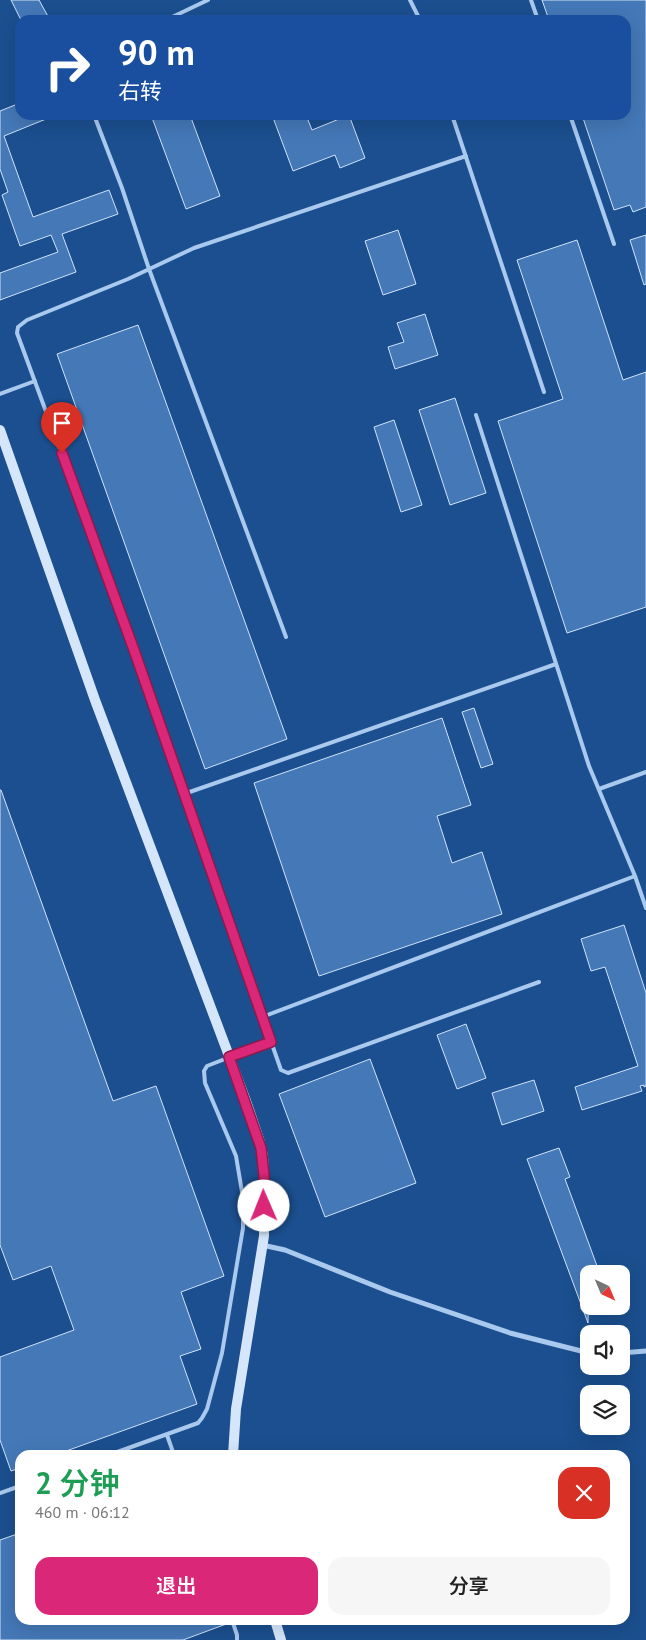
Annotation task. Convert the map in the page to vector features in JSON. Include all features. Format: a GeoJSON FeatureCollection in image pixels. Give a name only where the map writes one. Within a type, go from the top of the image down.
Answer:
{"type":"FeatureCollection","features":[{"type":"Feature","properties":{"kind":"street"},"geometry":{"type":"LineString","coordinates":[[0,431],[95,700],[229,1057],[261,1148],[264,1190],[262,1245],[236,1409],[233,1450]]}},
{"type":"Feature","properties":{"kind":"street"},"geometry":{"type":"LineString","coordinates":[[262,1245],[285,1250],[390,1292],[510,1333],[580,1351]]}},
{"type":"Feature","properties":{"kind":"street"},"geometry":{"type":"LineString","coordinates":[[630,1352],[646,1351]]}},
{"type":"Feature","properties":{"kind":"street"},"geometry":{"type":"LineString","coordinates":[[276,1625],[281,1640]]}},
{"type":"Feature","properties":{"kind":"lane"},"geometry":{"type":"LineString","coordinates":[[176,15],[208,0]]}},
{"type":"Feature","properties":{"kind":"lane"},"geometry":{"type":"LineString","coordinates":[[410,0],[418,15]]}},
{"type":"Feature","properties":{"kind":"lane"},"geometry":{"type":"LineString","coordinates":[[531,0],[536,15]]}},
{"type":"Feature","properties":{"kind":"lane"},"geometry":{"type":"LineString","coordinates":[[96,120],[122,188],[149,269],[286,637]]}},
{"type":"Feature","properties":{"kind":"lane"},"geometry":{"type":"LineString","coordinates":[[454,120],[544,392]]}},
{"type":"Feature","properties":{"kind":"lane"},"geometry":{"type":"LineString","coordinates":[[572,120],[614,244]]}},
{"type":"Feature","properties":{"kind":"lane"},"geometry":{"type":"LineString","coordinates":[[466,156],[194,248],[27,320],[18,327],[17,333],[134,650],[281,1070],[288,1073],[539,982]]}},
{"type":"Feature","properties":{"kind":"lane"},"geometry":{"type":"LineString","coordinates":[[0,394],[35,381]]}},
{"type":"Feature","properties":{"kind":"lane"},"geometry":{"type":"LineString","coordinates":[[476,415],[589,766],[635,876],[646,908]]}},
{"type":"Feature","properties":{"kind":"lane"},"geometry":{"type":"LineString","coordinates":[[184,794],[556,664]]}},
{"type":"Feature","properties":{"kind":"lane"},"geometry":{"type":"LineString","coordinates":[[599,789],[646,772]]}},
{"type":"Feature","properties":{"kind":"lane"},"geometry":{"type":"LineString","coordinates":[[262,1017],[635,876]]}},
{"type":"Feature","properties":{"kind":"lane"},"geometry":{"type":"LineString","coordinates":[[124,1450],[198,1423],[207,1409],[222,1353],[243,1228],[243,1198],[236,1156],[205,1083],[204,1071],[207,1066],[271,1042]]}},
{"type":"Feature","properties":{"kind":"lane"},"geometry":{"type":"LineString","coordinates":[[167,1435],[172,1450]]}},
{"type":"Feature","properties":{"kind":"lane"},"geometry":{"type":"LineString","coordinates":[[0,1493],[15,1488]]}},
{"type":"Feature","properties":{"kind":"lane"},"geometry":{"type":"LineString","coordinates":[[234,1625],[237,1640]]}},
{"type":"Feature","properties":{"kind":"building"},"geometry":{"type":"Polygon","coordinates":[[[11,0],[39,0],[47,15],[18,15],[11,0]]]}},
{"type":"Feature","properties":{"kind":"building"},"geometry":{"type":"Polygon","coordinates":[[[542,0],[646,0],[646,207],[633,212],[630,205],[614,210],[584,120],[631,120],[631,15],[547,15],[542,0]]]}},
{"type":"Feature","properties":{"kind":"building"},"geometry":{"type":"Polygon","coordinates":[[[15,105],[15,120],[44,120],[4,136],[33,217],[109,190],[118,214],[62,234],[76,272],[0,300],[0,273],[58,252],[51,235],[20,246],[2,195],[8,192],[0,169],[0,111],[15,105]]]}},
{"type":"Feature","properties":{"kind":"building"},"geometry":{"type":"Polygon","coordinates":[[[153,120],[192,120],[220,196],[186,209],[153,120]]]}},
{"type":"Feature","properties":{"kind":"building"},"geometry":{"type":"Polygon","coordinates":[[[274,120],[308,120],[312,130],[337,120],[351,120],[365,158],[340,168],[335,155],[293,171],[274,120]]]}},
{"type":"Feature","properties":{"kind":"building"},"geometry":{"type":"Polygon","coordinates":[[[398,230],[416,284],[383,295],[365,241],[398,230]]]}},
{"type":"Feature","properties":{"kind":"building"},"geometry":{"type":"Polygon","coordinates":[[[646,235],[646,284],[644,285],[630,240],[646,235]]]}},
{"type":"Feature","properties":{"kind":"building"},"geometry":{"type":"Polygon","coordinates":[[[577,240],[623,380],[646,372],[646,607],[567,633],[498,421],[563,399],[517,260],[577,240]]]}},
{"type":"Feature","properties":{"kind":"building"},"geometry":{"type":"Polygon","coordinates":[[[425,314],[438,355],[395,369],[388,347],[404,342],[397,323],[425,314]]]}},
{"type":"Feature","properties":{"kind":"building"},"geometry":{"type":"Polygon","coordinates":[[[138,325],[287,739],[205,769],[57,354],[138,325]]]}},
{"type":"Feature","properties":{"kind":"building"},"geometry":{"type":"Polygon","coordinates":[[[455,398],[486,493],[450,505],[419,410],[455,398]]]}},
{"type":"Feature","properties":{"kind":"building"},"geometry":{"type":"Polygon","coordinates":[[[394,420],[422,505],[401,512],[374,427],[394,420]]]}},
{"type":"Feature","properties":{"kind":"building"},"geometry":{"type":"Polygon","coordinates":[[[474,708],[493,764],[481,768],[462,712],[474,708]]]}},
{"type":"Feature","properties":{"kind":"building"},"geometry":{"type":"Polygon","coordinates":[[[442,718],[471,805],[437,816],[452,863],[482,852],[502,914],[319,976],[254,783],[442,718]]]}},
{"type":"Feature","properties":{"kind":"building"},"geometry":{"type":"Polygon","coordinates":[[[1,790],[113,1101],[156,1086],[224,1276],[181,1292],[201,1349],[180,1356],[197,1404],[69,1450],[15,1450],[15,1470],[11,1471],[0,1440],[0,1357],[74,1330],[51,1266],[13,1280],[0,1245],[1,790]]]}},
{"type":"Feature","properties":{"kind":"building"},"geometry":{"type":"Polygon","coordinates":[[[624,925],[646,993],[646,1086],[640,1086],[642,1091],[582,1110],[575,1087],[638,1066],[605,967],[591,971],[581,939],[624,925]]]}},
{"type":"Feature","properties":{"kind":"building"},"geometry":{"type":"Polygon","coordinates":[[[466,1024],[486,1078],[457,1089],[437,1035],[466,1024]]]}},
{"type":"Feature","properties":{"kind":"building"},"geometry":{"type":"Polygon","coordinates":[[[370,1059],[416,1183],[325,1217],[279,1094],[370,1059]]]}},
{"type":"Feature","properties":{"kind":"building"},"geometry":{"type":"Polygon","coordinates":[[[534,1080],[544,1111],[502,1125],[492,1093],[534,1080]]]}},
{"type":"Feature","properties":{"kind":"building"},"geometry":{"type":"Polygon","coordinates":[[[559,1148],[570,1177],[565,1179],[597,1265],[580,1265],[580,1301],[527,1159],[559,1148]]]}},
{"type":"Feature","properties":{"kind":"building"},"geometry":{"type":"Polygon","coordinates":[[[15,1535],[15,1625],[224,1625],[183,1640],[0,1640],[0,1540],[15,1535]]]}},
{"type":"Feature","properties":{"kind":"route"},"geometry":{"type":"LineString","coordinates":[[62,453],[134,650],[271,1042],[229,1057],[246,1101],[263,1156],[264,1206]]}}]}
